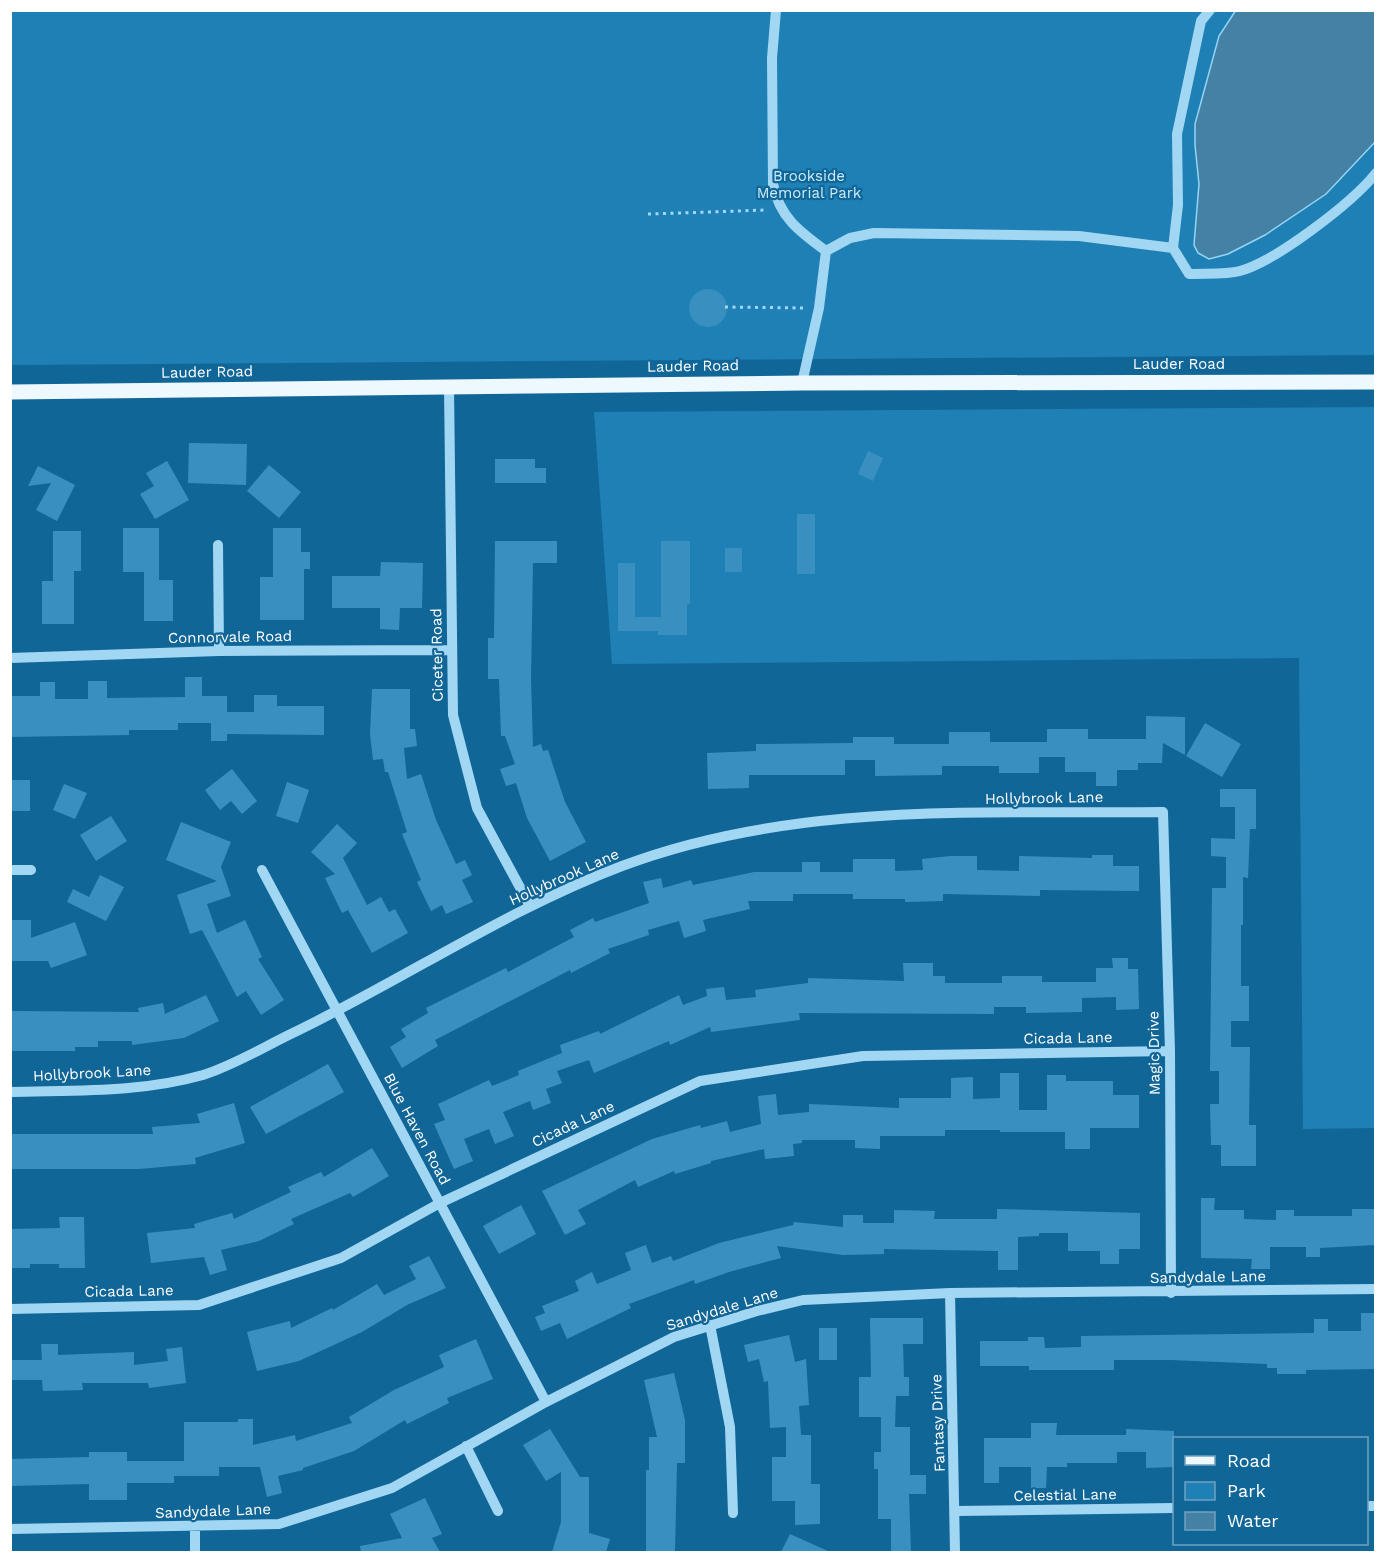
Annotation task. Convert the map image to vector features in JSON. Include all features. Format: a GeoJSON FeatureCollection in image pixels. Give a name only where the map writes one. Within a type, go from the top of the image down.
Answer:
{"type":"FeatureCollection","features":[{"type":"Feature","properties":{"kind":"main road","name":"Lauder Road"},"geometry":{"type":"LineString","coordinates":[[10,392],[802,383],[1376,382]]}},
{"type":"Feature","properties":{"kind":"street"},"geometry":{"type":"LineString","coordinates":[[776,10],[772,58],[773,184],[780,210],[797,231],[826,251]]}},
{"type":"Feature","properties":{"kind":"street"},"geometry":{"type":"LineString","coordinates":[[1210,10],[1201,21],[1177,134],[1178,205],[1173,248],[1189,274],[1239,271],[1291,243],[1331,213],[1376,173]]}},
{"type":"Feature","properties":{"kind":"street"},"geometry":{"type":"LineString","coordinates":[[826,251],[850,238],[896,232],[1079,236],[1173,248]]}},
{"type":"Feature","properties":{"kind":"street"},"geometry":{"type":"LineString","coordinates":[[802,383],[819,308],[826,251]]}},
{"type":"Feature","properties":{"kind":"street","name":"Ciceter Road"},"geometry":{"type":"LineString","coordinates":[[448,387],[453,715],[477,808],[530,906]]}},
{"type":"Feature","properties":{"kind":"street"},"geometry":{"type":"LineString","coordinates":[[218,545],[219,651]]}},
{"type":"Feature","properties":{"kind":"street","name":"Connorvale Road"},"geometry":{"type":"LineString","coordinates":[[10,658],[219,651],[451,650]]}},
{"type":"Feature","properties":{"kind":"street","name":"Hollybrook Lane"},"geometry":{"type":"LineString","coordinates":[[10,1092],[144,1088],[207,1074],[338,1011],[530,906],[624,866],[742,831],[806,821],[909,815],[1163,812]]}},
{"type":"Feature","properties":{"kind":"street","name":"Magic Drive"},"geometry":{"type":"LineString","coordinates":[[1163,812],[1170,1051],[1171,1293]]}},
{"type":"Feature","properties":{"kind":"street"},"geometry":{"type":"LineString","coordinates":[[10,870],[31,870]]}},
{"type":"Feature","properties":{"kind":"street","name":"Blue Haven Road"},"geometry":{"type":"LineString","coordinates":[[262,870],[546,1402]]}},
{"type":"Feature","properties":{"kind":"street","name":"Cicada Lane"},"geometry":{"type":"LineString","coordinates":[[10,1309],[199,1305],[341,1258],[440,1203],[700,1081],[863,1056],[1170,1051]]}},
{"type":"Feature","properties":{"kind":"street","name":"Sandydale Lane"},"geometry":{"type":"LineString","coordinates":[[10,1529],[195,1528],[279,1524],[392,1488],[546,1402],[674,1337],[803,1300],[950,1293],[1171,1293],[1376,1289]]}},
{"type":"Feature","properties":{"kind":"street","name":"Fantasy Drive"},"geometry":{"type":"LineString","coordinates":[[950,1293],[956,1552]]}},
{"type":"Feature","properties":{"kind":"street"},"geometry":{"type":"LineString","coordinates":[[710,1325],[730,1427],[733,1513]]}},
{"type":"Feature","properties":{"kind":"street"},"geometry":{"type":"LineString","coordinates":[[466,1446],[498,1511]]}},
{"type":"Feature","properties":{"kind":"street","name":"Celestial Lane"},"geometry":{"type":"LineString","coordinates":[[956,1511],[1173,1508]]}},
{"type":"Feature","properties":{"kind":"street"},"geometry":{"type":"LineString","coordinates":[[195,1528],[195,1552]]}},
{"type":"Feature","properties":{"kind":"path"},"geometry":{"type":"LineString","coordinates":[[648,214],[780,210]]}},
{"type":"Feature","properties":{"kind":"path"},"geometry":{"type":"LineString","coordinates":[[725,307],[819,308]]}},
{"type":"Feature","properties":{"kind":"green space","name":"Brookside Memorial Park"},"geometry":{"type":"Polygon","coordinates":[[[10,11],[1375,11],[1375,355],[11,365],[10,11]]]}},
{"type":"Feature","properties":{"kind":"green space"},"geometry":{"type":"Polygon","coordinates":[[[1375,407],[1375,1128],[1303,1129],[1299,658],[612,664],[594,412],[1375,407]]]}},
{"type":"Feature","properties":{"kind":"water"},"geometry":{"type":"Polygon","coordinates":[[[1236,10],[1375,11],[1375,142],[1326,194],[1265,235],[1228,254],[1209,259],[1198,253],[1194,245],[1199,184],[1195,124],[1219,36],[1236,10]]]}},
{"type":"Feature","properties":{"kind":"building"},"geometry":{"type":"Polygon","coordinates":[[[708,289],[721,295],[727,308],[721,321],[708,327],[695,321],[689,308],[695,295],[708,289]]]}},
{"type":"Feature","properties":{"kind":"building"},"geometry":{"type":"Polygon","coordinates":[[[189,443],[247,444],[246,485],[188,483],[189,443]]]}},
{"type":"Feature","properties":{"kind":"building"},"geometry":{"type":"Polygon","coordinates":[[[868,451],[883,458],[873,481],[858,474],[868,451]]]}},
{"type":"Feature","properties":{"kind":"building"},"geometry":{"type":"Polygon","coordinates":[[[495,459],[535,459],[535,468],[546,468],[546,483],[495,483],[495,459]]]}},
{"type":"Feature","properties":{"kind":"building"},"geometry":{"type":"Polygon","coordinates":[[[167,461],[189,500],[155,519],[140,494],[154,486],[146,473],[167,461]]]}},
{"type":"Feature","properties":{"kind":"building"},"geometry":{"type":"Polygon","coordinates":[[[269,465],[301,492],[279,518],[247,491],[269,465]]]}},
{"type":"Feature","properties":{"kind":"building"},"geometry":{"type":"Polygon","coordinates":[[[38,466],[75,485],[57,521],[36,510],[51,483],[28,486],[38,466]]]}},
{"type":"Feature","properties":{"kind":"building"},"geometry":{"type":"Polygon","coordinates":[[[797,514],[815,514],[815,574],[797,574],[797,514]]]}},
{"type":"Feature","properties":{"kind":"building"},"geometry":{"type":"Polygon","coordinates":[[[123,528],[159,528],[159,580],[173,580],[173,621],[144,621],[144,572],[123,572],[123,528]]]}},
{"type":"Feature","properties":{"kind":"building"},"geometry":{"type":"Polygon","coordinates":[[[273,528],[301,528],[301,552],[310,552],[310,569],[304,569],[304,620],[260,620],[260,577],[273,577],[273,528]]]}},
{"type":"Feature","properties":{"kind":"building"},"geometry":{"type":"Polygon","coordinates":[[[53,531],[81,531],[81,571],[74,571],[74,624],[42,624],[42,581],[53,581],[53,531]]]}},
{"type":"Feature","properties":{"kind":"building"},"geometry":{"type":"Polygon","coordinates":[[[495,541],[557,541],[557,563],[533,563],[531,679],[533,747],[541,744],[543,751],[548,750],[565,802],[586,842],[550,861],[527,818],[516,783],[506,786],[500,769],[515,764],[505,736],[501,736],[499,679],[488,679],[488,638],[494,638],[495,541]]]}},
{"type":"Feature","properties":{"kind":"building"},"geometry":{"type":"Polygon","coordinates":[[[661,541],[690,541],[690,604],[687,604],[687,635],[658,635],[658,631],[618,631],[618,563],[635,563],[635,617],[661,617],[661,541]]]}},
{"type":"Feature","properties":{"kind":"building"},"geometry":{"type":"Polygon","coordinates":[[[725,548],[742,548],[742,572],[725,572],[725,548]]]}},
{"type":"Feature","properties":{"kind":"building"},"geometry":{"type":"Polygon","coordinates":[[[381,562],[423,563],[422,608],[400,608],[399,630],[380,629],[380,608],[332,608],[332,576],[380,576],[381,562]]]}},
{"type":"Feature","properties":{"kind":"building"},"geometry":{"type":"Polygon","coordinates":[[[185,677],[202,677],[202,696],[227,696],[227,712],[254,712],[254,695],[277,695],[277,706],[324,706],[324,735],[227,734],[227,741],[211,741],[211,723],[178,723],[178,730],[129,730],[129,735],[10,737],[10,696],[40,696],[40,682],[55,682],[55,699],[88,699],[88,681],[107,681],[107,698],[185,697],[185,677]]]}},
{"type":"Feature","properties":{"kind":"building"},"geometry":{"type":"Polygon","coordinates":[[[372,689],[410,689],[410,729],[415,729],[417,746],[404,748],[407,779],[421,774],[436,820],[456,864],[465,860],[472,875],[462,880],[473,902],[446,914],[442,905],[431,911],[417,882],[421,880],[402,834],[407,832],[388,772],[385,772],[383,759],[373,760],[370,734],[372,689]]]}},
{"type":"Feature","properties":{"kind":"building"},"geometry":{"type":"Polygon","coordinates":[[[1146,716],[1185,717],[1185,755],[1163,743],[1162,763],[1138,763],[1138,770],[1117,770],[1117,786],[1096,786],[1096,772],[1065,772],[1065,757],[1039,757],[1039,773],[999,773],[999,766],[942,766],[942,775],[875,776],[875,760],[845,760],[845,775],[749,775],[749,788],[708,789],[707,753],[756,751],[756,744],[853,743],[853,737],[894,737],[894,744],[949,744],[949,732],[990,732],[990,742],[1047,742],[1047,729],[1088,729],[1088,739],[1146,739],[1146,716]]]}},
{"type":"Feature","properties":{"kind":"building"},"geometry":{"type":"Polygon","coordinates":[[[1205,723],[1241,744],[1222,777],[1186,756],[1205,723]]]}},
{"type":"Feature","properties":{"kind":"building"},"geometry":{"type":"Polygon","coordinates":[[[232,769],[257,801],[242,814],[231,801],[220,810],[205,790],[232,769]]]}},
{"type":"Feature","properties":{"kind":"building"},"geometry":{"type":"Polygon","coordinates":[[[10,780],[30,780],[30,811],[10,811],[10,780]]]}},
{"type":"Feature","properties":{"kind":"building"},"geometry":{"type":"Polygon","coordinates":[[[287,782],[309,790],[298,823],[276,816],[287,782]]]}},
{"type":"Feature","properties":{"kind":"building"},"geometry":{"type":"Polygon","coordinates":[[[64,784],[87,793],[75,819],[53,810],[64,784]]]}},
{"type":"Feature","properties":{"kind":"building"},"geometry":{"type":"Polygon","coordinates":[[[1220,789],[1256,789],[1256,829],[1250,829],[1248,878],[1243,877],[1243,925],[1241,925],[1241,986],[1249,986],[1249,1021],[1231,1021],[1231,1047],[1250,1047],[1249,1125],[1256,1125],[1256,1166],[1221,1166],[1221,1145],[1211,1145],[1210,1104],[1219,1104],[1219,1071],[1210,1071],[1212,888],[1226,888],[1226,857],[1211,856],[1211,838],[1235,839],[1235,807],[1220,807],[1220,789]]]}},
{"type":"Feature","properties":{"kind":"building"},"geometry":{"type":"Polygon","coordinates":[[[111,816],[127,841],[96,861],[80,835],[111,816]]]}},
{"type":"Feature","properties":{"kind":"building"},"geometry":{"type":"Polygon","coordinates":[[[181,822],[231,842],[221,867],[231,896],[207,904],[217,933],[245,920],[262,957],[258,959],[284,1000],[261,1015],[246,991],[237,997],[202,930],[190,934],[177,895],[217,881],[166,860],[181,822]]]}},
{"type":"Feature","properties":{"kind":"building"},"geometry":{"type":"Polygon","coordinates":[[[337,824],[357,843],[343,858],[367,905],[381,897],[389,912],[395,909],[408,933],[372,953],[348,910],[342,913],[325,878],[335,874],[311,852],[337,824]]]}},
{"type":"Feature","properties":{"kind":"building"},"geometry":{"type":"Polygon","coordinates":[[[1092,855],[1113,855],[1113,866],[1139,866],[1139,891],[1040,890],[1040,896],[943,894],[943,901],[905,902],[905,899],[853,899],[853,894],[793,894],[793,901],[748,901],[750,909],[703,920],[706,931],[684,938],[679,921],[648,930],[649,935],[608,949],[610,953],[571,973],[570,970],[435,1040],[438,1046],[402,1068],[390,1047],[406,1037],[401,1029],[428,1013],[426,1008],[506,968],[508,972],[574,937],[570,930],[593,918],[595,922],[649,903],[643,882],[661,878],[663,888],[691,880],[693,885],[754,872],[802,872],[802,862],[820,862],[820,872],[853,872],[853,859],[895,859],[895,871],[923,870],[922,859],[950,856],[977,856],[977,870],[1019,871],[1019,856],[1092,858],[1092,855]]]}},
{"type":"Feature","properties":{"kind":"building"},"geometry":{"type":"Polygon","coordinates":[[[100,875],[124,887],[106,921],[67,902],[73,889],[89,897],[100,875]]]}},
{"type":"Feature","properties":{"kind":"building"},"geometry":{"type":"Polygon","coordinates":[[[10,920],[31,920],[31,938],[75,922],[87,955],[51,968],[48,961],[10,961],[10,920]]]}},
{"type":"Feature","properties":{"kind":"building"},"geometry":{"type":"Polygon","coordinates":[[[1112,958],[1128,958],[1128,969],[1138,969],[1139,1009],[1116,1010],[1116,997],[1082,998],[1082,1012],[1026,1013],[1026,1007],[994,1007],[994,1014],[799,1013],[800,1020],[711,1032],[710,1027],[670,1045],[669,1041],[594,1073],[589,1060],[557,1071],[562,1083],[546,1089],[551,1103],[533,1110],[530,1101],[503,1112],[514,1136],[495,1144],[489,1129],[464,1139],[473,1161],[454,1169],[434,1124],[445,1120],[438,1104],[489,1080],[492,1086],[519,1075],[518,1071],[562,1053],[560,1045],[599,1031],[600,1034],[679,995],[683,1005],[707,996],[706,989],[724,987],[726,1000],[756,997],[755,990],[808,983],[808,978],[904,981],[903,963],[933,963],[933,976],[945,976],[945,983],[1002,983],[1002,976],[1042,976],[1042,982],[1096,982],[1096,968],[1113,968],[1112,958]]]}},
{"type":"Feature","properties":{"kind":"building"},"geometry":{"type":"Polygon","coordinates":[[[206,995],[219,1021],[184,1038],[132,1045],[132,1041],[98,1041],[98,1047],[75,1047],[75,1051],[10,1051],[10,1011],[139,1012],[138,1008],[163,1003],[165,1014],[206,995]]]}},
{"type":"Feature","properties":{"kind":"building"},"geometry":{"type":"Polygon","coordinates":[[[328,1064],[344,1092],[266,1134],[250,1107],[328,1064]]]}},
{"type":"Feature","properties":{"kind":"building"},"geometry":{"type":"Polygon","coordinates":[[[1000,1073],[1019,1073],[1019,1110],[1047,1110],[1047,1075],[1066,1075],[1066,1081],[1113,1081],[1113,1095],[1139,1095],[1139,1128],[1090,1128],[1090,1149],[1065,1149],[1065,1132],[945,1130],[945,1136],[880,1136],[880,1149],[855,1148],[855,1140],[802,1140],[802,1143],[793,1144],[794,1156],[765,1159],[764,1149],[711,1161],[711,1163],[675,1174],[674,1171],[638,1187],[635,1180],[578,1210],[586,1224],[565,1235],[542,1191],[652,1139],[700,1125],[701,1128],[727,1121],[730,1132],[761,1124],[758,1096],[776,1094],[778,1115],[809,1112],[809,1104],[899,1108],[899,1098],[951,1098],[951,1078],[973,1077],[973,1099],[1000,1098],[1000,1073]]]}},
{"type":"Feature","properties":{"kind":"building"},"geometry":{"type":"Polygon","coordinates":[[[234,1103],[245,1143],[195,1158],[196,1164],[139,1169],[10,1169],[10,1134],[153,1134],[152,1127],[200,1123],[197,1114],[234,1103]]]}},
{"type":"Feature","properties":{"kind":"building"},"geometry":{"type":"Polygon","coordinates":[[[372,1148],[389,1176],[353,1197],[350,1193],[291,1219],[294,1224],[259,1241],[221,1250],[227,1270],[210,1275],[204,1257],[151,1263],[147,1233],[195,1228],[194,1224],[232,1213],[234,1219],[291,1192],[288,1187],[321,1172],[324,1177],[372,1148]]]}},
{"type":"Feature","properties":{"kind":"building"},"geometry":{"type":"Polygon","coordinates":[[[1201,1198],[1215,1198],[1214,1210],[1244,1210],[1244,1219],[1276,1220],[1276,1210],[1294,1210],[1294,1216],[1352,1216],[1352,1209],[1376,1209],[1376,1245],[1320,1248],[1320,1257],[1306,1257],[1306,1247],[1270,1247],[1270,1269],[1251,1269],[1252,1259],[1201,1258],[1201,1198]]]}},
{"type":"Feature","properties":{"kind":"building"},"geometry":{"type":"Polygon","coordinates":[[[521,1205],[536,1234],[499,1254],[483,1226],[521,1205]]]}},
{"type":"Feature","properties":{"kind":"building"},"geometry":{"type":"Polygon","coordinates":[[[997,1209],[1140,1213],[1140,1249],[1119,1249],[1119,1264],[1100,1264],[1100,1251],[1068,1251],[1068,1233],[1039,1233],[1039,1236],[1018,1237],[1018,1270],[998,1270],[998,1251],[884,1249],[884,1254],[843,1255],[777,1246],[781,1258],[695,1284],[694,1280],[629,1304],[631,1308],[567,1339],[560,1323],[541,1331],[535,1317],[545,1313],[542,1306],[579,1291],[575,1281],[592,1272],[597,1284],[631,1270],[625,1253],[646,1245],[652,1263],[671,1256],[673,1261],[719,1243],[793,1225],[794,1222],[843,1227],[843,1215],[863,1215],[863,1223],[894,1223],[894,1210],[935,1211],[934,1219],[997,1219],[997,1209]]]}},
{"type":"Feature","properties":{"kind":"building"},"geometry":{"type":"Polygon","coordinates":[[[59,1217],[84,1217],[85,1268],[59,1268],[59,1264],[30,1264],[30,1268],[10,1268],[10,1229],[60,1228],[59,1217]]]}},
{"type":"Feature","properties":{"kind":"building"},"geometry":{"type":"Polygon","coordinates":[[[429,1256],[446,1288],[407,1305],[362,1332],[299,1361],[257,1371],[247,1332],[290,1321],[291,1328],[332,1308],[333,1310],[377,1284],[384,1295],[416,1279],[409,1266],[429,1256]]]}},
{"type":"Feature","properties":{"kind":"building"},"geometry":{"type":"Polygon","coordinates":[[[1361,1313],[1376,1313],[1376,1369],[1306,1370],[1306,1374],[1277,1374],[1277,1368],[1267,1368],[1267,1364],[1171,1360],[1114,1360],[1114,1370],[1029,1370],[1029,1366],[980,1366],[980,1341],[1028,1341],[1028,1337],[1044,1337],[1045,1348],[1081,1347],[1081,1336],[1314,1333],[1314,1319],[1328,1319],[1328,1331],[1361,1331],[1361,1313]]]}},
{"type":"Feature","properties":{"kind":"building"},"geometry":{"type":"Polygon","coordinates":[[[870,1318],[923,1318],[923,1344],[903,1344],[904,1377],[909,1377],[909,1396],[896,1396],[895,1427],[910,1427],[910,1475],[926,1475],[926,1494],[909,1494],[911,1552],[891,1552],[891,1519],[878,1519],[878,1469],[874,1469],[874,1452],[881,1452],[881,1417],[859,1417],[859,1377],[871,1377],[870,1318]]]}},
{"type":"Feature","properties":{"kind":"building"},"geometry":{"type":"Polygon","coordinates":[[[819,1328],[837,1328],[837,1360],[819,1360],[819,1328]]]}},
{"type":"Feature","properties":{"kind":"building"},"geometry":{"type":"Polygon","coordinates":[[[789,1335],[795,1362],[806,1359],[809,1405],[799,1406],[801,1435],[811,1435],[811,1484],[820,1484],[820,1524],[795,1525],[795,1501],[772,1501],[772,1457],[786,1457],[786,1427],[770,1428],[768,1381],[764,1382],[759,1359],[748,1362],[744,1345],[789,1335]]]}},
{"type":"Feature","properties":{"kind":"building"},"geometry":{"type":"Polygon","coordinates":[[[476,1339],[493,1379],[447,1398],[449,1403],[407,1424],[405,1420],[354,1451],[303,1468],[303,1470],[278,1476],[282,1493],[267,1497],[260,1467],[219,1467],[219,1476],[174,1476],[174,1483],[127,1483],[127,1500],[89,1500],[89,1484],[10,1486],[10,1459],[89,1457],[89,1452],[127,1452],[127,1461],[184,1461],[184,1422],[238,1422],[238,1419],[253,1419],[253,1445],[295,1435],[296,1441],[352,1423],[349,1417],[394,1390],[444,1367],[439,1355],[476,1339]]]}},
{"type":"Feature","properties":{"kind":"building"},"geometry":{"type":"Polygon","coordinates":[[[41,1344],[58,1344],[58,1355],[134,1352],[134,1365],[168,1361],[166,1349],[182,1347],[186,1383],[149,1388],[148,1383],[82,1383],[83,1390],[43,1391],[42,1380],[10,1380],[10,1360],[42,1360],[41,1344]]]}},
{"type":"Feature","properties":{"kind":"building"},"geometry":{"type":"Polygon","coordinates":[[[674,1373],[685,1420],[685,1463],[677,1463],[675,1552],[646,1552],[646,1470],[649,1470],[649,1437],[657,1437],[644,1380],[674,1373]]]}},
{"type":"Feature","properties":{"kind":"building"},"geometry":{"type":"Polygon","coordinates":[[[1031,1423],[1057,1423],[1056,1435],[1126,1435],[1126,1429],[1174,1431],[1173,1467],[1146,1468],[1146,1452],[1117,1452],[1117,1463],[1067,1463],[1067,1467],[1047,1467],[1046,1488],[1031,1488],[1031,1467],[999,1467],[999,1483],[984,1483],[984,1438],[1031,1438],[1031,1423]]]}},
{"type":"Feature","properties":{"kind":"building"},"geometry":{"type":"Polygon","coordinates":[[[550,1429],[580,1477],[589,1477],[589,1533],[610,1539],[606,1552],[552,1552],[561,1522],[561,1472],[546,1481],[523,1445],[550,1429]]]}},
{"type":"Feature","properties":{"kind":"building"},"geometry":{"type":"Polygon","coordinates":[[[425,1498],[442,1534],[432,1538],[440,1552],[361,1552],[360,1546],[402,1538],[390,1514],[425,1498]]]}},
{"type":"Feature","properties":{"kind":"building"},"geometry":{"type":"Polygon","coordinates":[[[790,1534],[830,1552],[781,1552],[790,1534]]]}}]}
